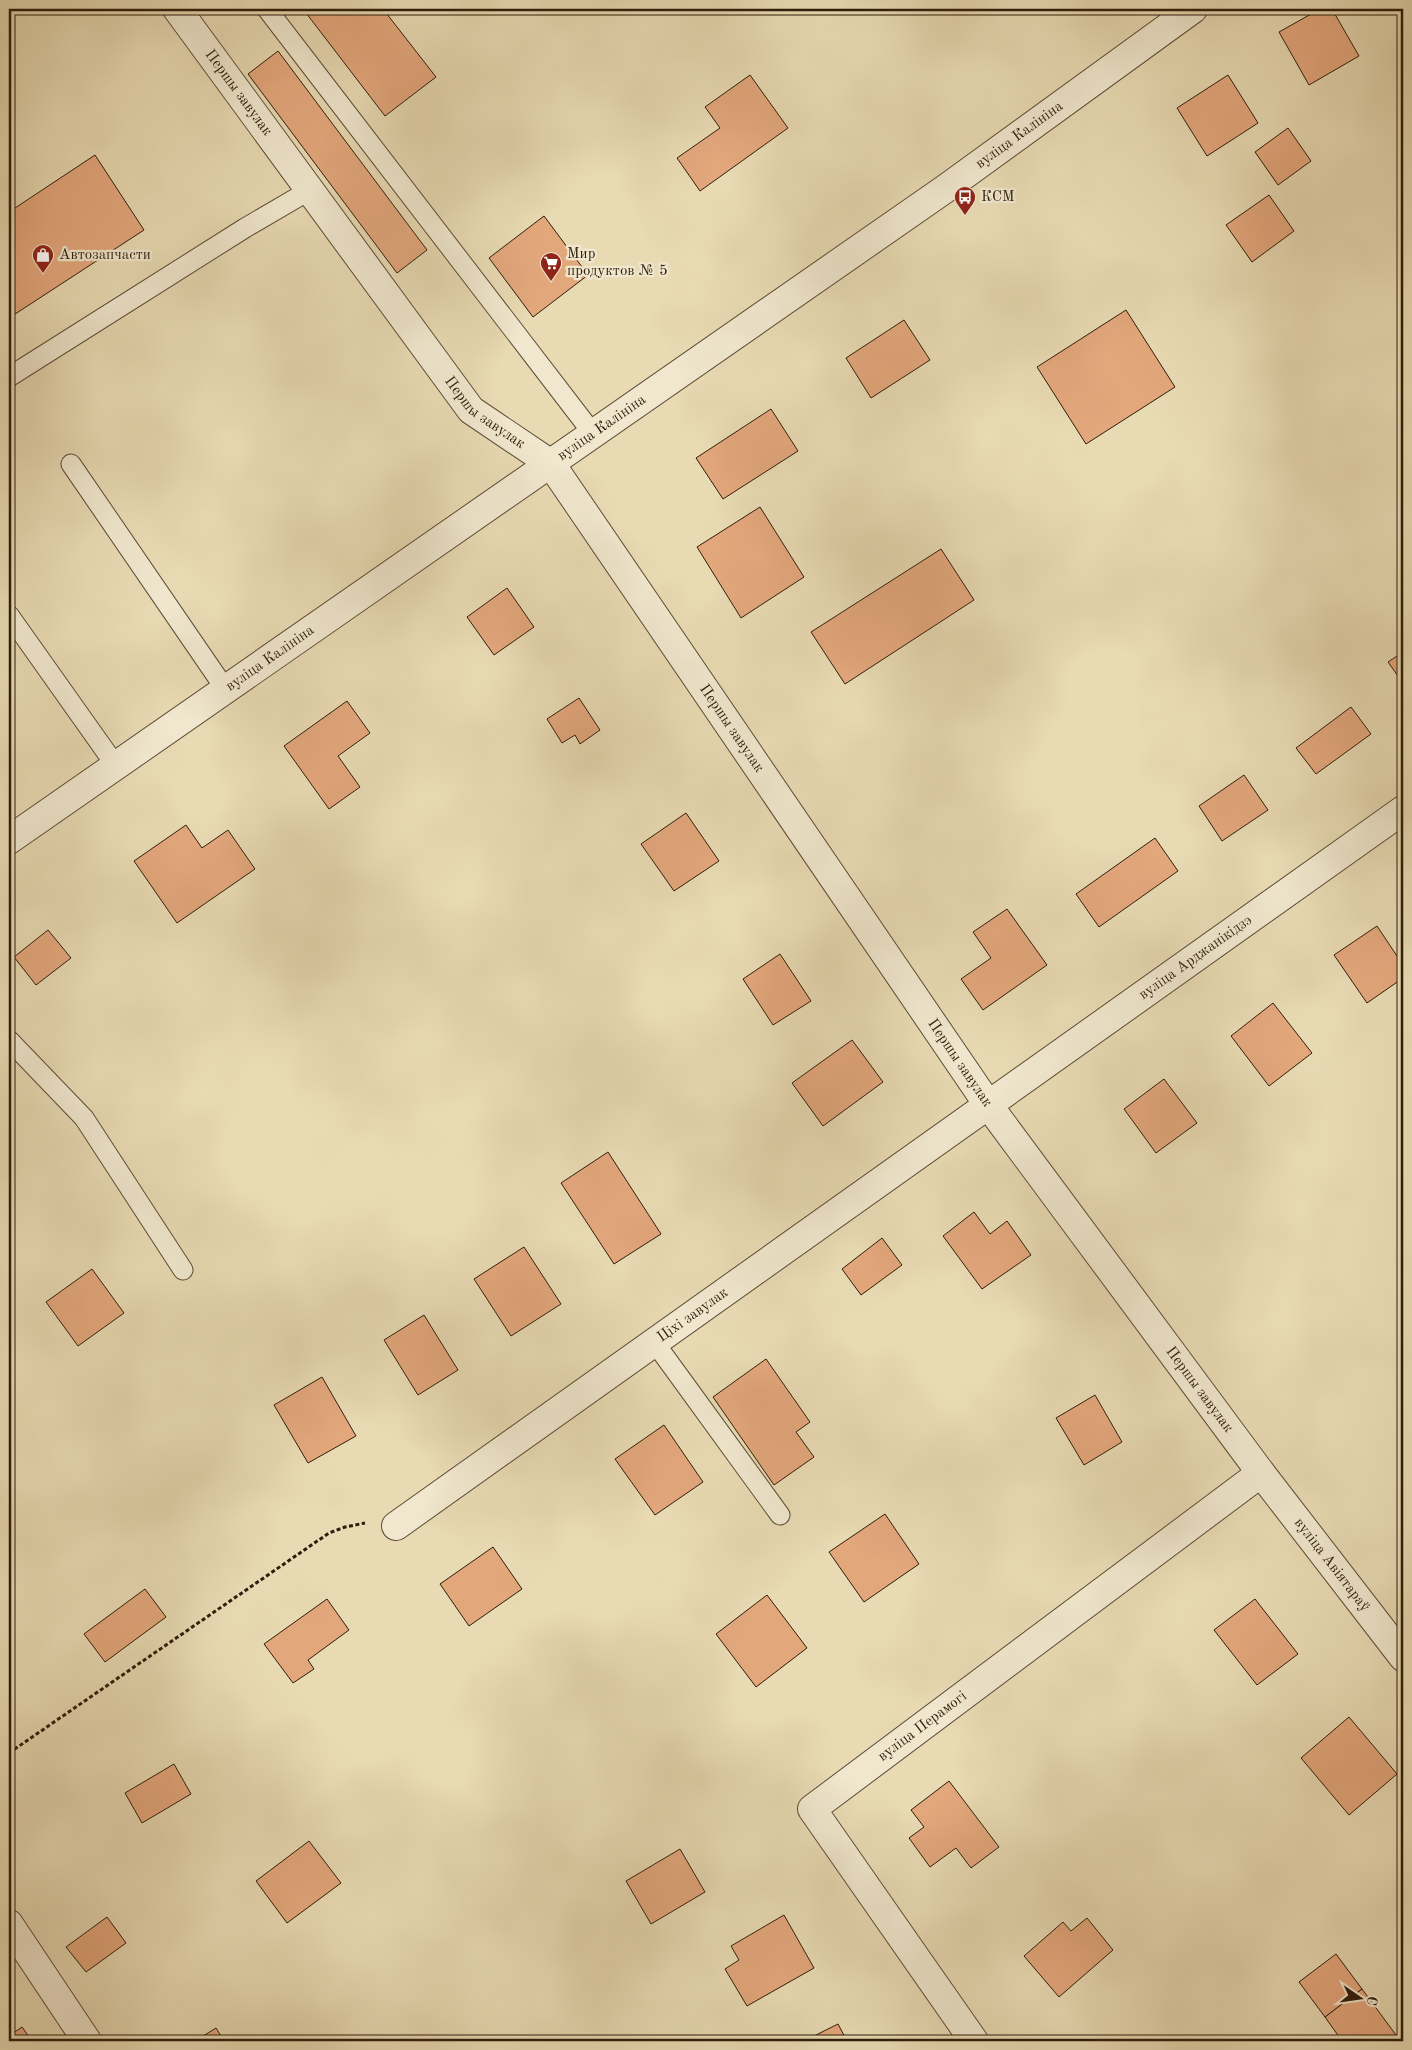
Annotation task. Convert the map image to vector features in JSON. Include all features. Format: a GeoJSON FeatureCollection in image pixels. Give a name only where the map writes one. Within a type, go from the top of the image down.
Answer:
{"type":"FeatureCollection","features":[{"type":"Feature","properties":{"kind":"street","name":"Першы завулак"},"geometry":{"type":"LineString","coordinates":[[176,9],[472,410],[552,464],[989,1106],[1261,1473]]}},
{"type":"Feature","properties":{"kind":"street","name":"вуліца Калініна"},"geometry":{"type":"LineString","coordinates":[[9,840],[594,435],[945,189],[1193,9]]}},
{"type":"Feature","properties":{"kind":"street","name":"вуліца Арджанікідзэ"},"geometry":{"type":"LineString","coordinates":[[989,1106],[1403,810]]}},
{"type":"Feature","properties":{"kind":"street","name":"Ціхі завулак"},"geometry":{"type":"LineString","coordinates":[[396,1526],[989,1106]]}},
{"type":"Feature","properties":{"kind":"street","name":"вуліца Авіятараў"},"geometry":{"type":"LineString","coordinates":[[1261,1473],[1403,1657]]}},
{"type":"Feature","properties":{"kind":"street","name":"вуліца Перамогі"},"geometry":{"type":"LineString","coordinates":[[974,2041],[812,1809],[1261,1473]]}},
{"type":"Feature","properties":{"kind":"street"},"geometry":{"type":"LineString","coordinates":[[9,1924],[87,2041]]}},
{"type":"Feature","properties":{"kind":"lane"},"geometry":{"type":"LineString","coordinates":[[267,9],[594,435]]}},
{"type":"Feature","properties":{"kind":"lane"},"geometry":{"type":"LineString","coordinates":[[9,377],[245,228],[310,190]]}},
{"type":"Feature","properties":{"kind":"lane"},"geometry":{"type":"LineString","coordinates":[[71,464],[226,690]]}},
{"type":"Feature","properties":{"kind":"lane"},"geometry":{"type":"LineString","coordinates":[[9,615],[116,766]]}},
{"type":"Feature","properties":{"kind":"lane"},"geometry":{"type":"LineString","coordinates":[[9,1040],[84,1118],[183,1270]]}},
{"type":"Feature","properties":{"kind":"lane"},"geometry":{"type":"LineString","coordinates":[[655,1343],[780,1516]]}},
{"type":"Feature","properties":{"kind":"path"},"geometry":{"type":"LineString","coordinates":[[9,1753],[329,1533],[346,1526],[368,1523],[396,1526]]}},
{"type":"Feature","properties":{"kind":"building"},"geometry":{"type":"Polygon","coordinates":[[[303,9],[383,9],[436,77],[385,116],[303,9]]]}},
{"type":"Feature","properties":{"kind":"building"},"geometry":{"type":"Polygon","coordinates":[[[1320,9],[1332,9],[1359,56],[1309,85],[1279,32],[1320,9]]]}},
{"type":"Feature","properties":{"kind":"building"},"geometry":{"type":"Polygon","coordinates":[[[278,51],[427,250],[397,273],[248,74],[278,51]]]}},
{"type":"Feature","properties":{"kind":"building"},"geometry":{"type":"Polygon","coordinates":[[[750,75],[788,128],[700,191],[677,158],[720,128],[705,107],[750,75]]]}},
{"type":"Feature","properties":{"kind":"building"},"geometry":{"type":"Polygon","coordinates":[[[1228,75],[1258,123],[1207,156],[1177,108],[1228,75]]]}},
{"type":"Feature","properties":{"kind":"building"},"geometry":{"type":"Polygon","coordinates":[[[1288,128],[1311,161],[1278,185],[1255,152],[1288,128]]]}},
{"type":"Feature","properties":{"kind":"building","name":"Автозапчасти"},"geometry":{"type":"Polygon","coordinates":[[[95,155],[144,230],[9,318],[9,212],[95,155]]]}},
{"type":"Feature","properties":{"kind":"building"},"geometry":{"type":"Polygon","coordinates":[[[1269,195],[1294,231],[1252,262],[1226,225],[1269,195]]]}},
{"type":"Feature","properties":{"kind":"building"},"geometry":{"type":"Polygon","coordinates":[[[544,216],[588,275],[533,317],[489,258],[544,216]]]}},
{"type":"Feature","properties":{"kind":"building"},"geometry":{"type":"Polygon","coordinates":[[[1126,310],[1175,387],[1086,444],[1037,367],[1126,310]]]}},
{"type":"Feature","properties":{"kind":"building"},"geometry":{"type":"Polygon","coordinates":[[[904,320],[930,360],[871,398],[846,358],[904,320]]]}},
{"type":"Feature","properties":{"kind":"building"},"geometry":{"type":"Polygon","coordinates":[[[771,409],[798,451],[723,499],[696,458],[771,409]]]}},
{"type":"Feature","properties":{"kind":"building"},"geometry":{"type":"Polygon","coordinates":[[[760,507],[804,577],[741,618],[697,547],[760,507]]]}},
{"type":"Feature","properties":{"kind":"building"},"geometry":{"type":"Polygon","coordinates":[[[941,549],[974,600],[845,684],[811,632],[941,549]]]}},
{"type":"Feature","properties":{"kind":"building"},"geometry":{"type":"Polygon","coordinates":[[[507,588],[534,627],[494,655],[467,617],[507,588]]]}},
{"type":"Feature","properties":{"kind":"building"},"geometry":{"type":"Polygon","coordinates":[[[1403,652],[1403,683],[1388,662],[1403,652]]]}},
{"type":"Feature","properties":{"kind":"building"},"geometry":{"type":"Polygon","coordinates":[[[579,698],[600,730],[580,744],[575,735],[562,743],[547,719],[579,698]]]}},
{"type":"Feature","properties":{"kind":"building"},"geometry":{"type":"Polygon","coordinates":[[[347,701],[370,733],[338,756],[360,787],[329,809],[284,746],[347,701]]]}},
{"type":"Feature","properties":{"kind":"building"},"geometry":{"type":"Polygon","coordinates":[[[1351,707],[1371,734],[1316,774],[1296,748],[1351,707]]]}},
{"type":"Feature","properties":{"kind":"building"},"geometry":{"type":"Polygon","coordinates":[[[1244,775],[1268,810],[1222,841],[1199,806],[1244,775]]]}},
{"type":"Feature","properties":{"kind":"building"},"geometry":{"type":"Polygon","coordinates":[[[686,813],[719,861],[674,891],[641,844],[686,813]]]}},
{"type":"Feature","properties":{"kind":"building"},"geometry":{"type":"Polygon","coordinates":[[[186,825],[202,848],[228,830],[255,869],[177,923],[134,861],[186,825]]]}},
{"type":"Feature","properties":{"kind":"building"},"geometry":{"type":"Polygon","coordinates":[[[1155,838],[1178,871],[1099,927],[1076,894],[1155,838]]]}},
{"type":"Feature","properties":{"kind":"building"},"geometry":{"type":"Polygon","coordinates":[[[1007,909],[1047,965],[983,1010],[961,979],[991,958],[973,932],[1007,909]]]}},
{"type":"Feature","properties":{"kind":"building"},"geometry":{"type":"Polygon","coordinates":[[[1377,926],[1403,965],[1403,978],[1367,1003],[1334,955],[1377,926]]]}},
{"type":"Feature","properties":{"kind":"building"},"geometry":{"type":"Polygon","coordinates":[[[48,930],[71,958],[36,985],[14,957],[48,930]]]}},
{"type":"Feature","properties":{"kind":"building"},"geometry":{"type":"Polygon","coordinates":[[[780,954],[811,1001],[773,1025],[743,979],[780,954]]]}},
{"type":"Feature","properties":{"kind":"building"},"geometry":{"type":"Polygon","coordinates":[[[1273,1003],[1312,1053],[1269,1086],[1231,1036],[1273,1003]]]}},
{"type":"Feature","properties":{"kind":"building"},"geometry":{"type":"Polygon","coordinates":[[[852,1040],[883,1082],[823,1126],[792,1083],[852,1040]]]}},
{"type":"Feature","properties":{"kind":"building"},"geometry":{"type":"Polygon","coordinates":[[[1164,1079],[1197,1123],[1156,1153],[1124,1109],[1164,1079]]]}},
{"type":"Feature","properties":{"kind":"building"},"geometry":{"type":"Polygon","coordinates":[[[608,1152],[661,1234],[614,1264],[561,1183],[608,1152]]]}},
{"type":"Feature","properties":{"kind":"building"},"geometry":{"type":"Polygon","coordinates":[[[974,1212],[990,1234],[1007,1221],[1031,1255],[982,1289],[943,1236],[974,1212]]]}},
{"type":"Feature","properties":{"kind":"building"},"geometry":{"type":"Polygon","coordinates":[[[882,1238],[902,1265],[861,1295],[842,1269],[882,1238]]]}},
{"type":"Feature","properties":{"kind":"building"},"geometry":{"type":"Polygon","coordinates":[[[524,1247],[561,1304],[511,1336],[474,1279],[524,1247]]]}},
{"type":"Feature","properties":{"kind":"building"},"geometry":{"type":"Polygon","coordinates":[[[92,1269],[124,1313],[78,1346],[46,1302],[92,1269]]]}},
{"type":"Feature","properties":{"kind":"building"},"geometry":{"type":"Polygon","coordinates":[[[424,1315],[458,1370],[418,1395],[384,1340],[424,1315]]]}},
{"type":"Feature","properties":{"kind":"building"},"geometry":{"type":"Polygon","coordinates":[[[766,1359],[810,1422],[796,1432],[814,1457],[774,1485],[713,1397],[766,1359]]]}},
{"type":"Feature","properties":{"kind":"building"},"geometry":{"type":"Polygon","coordinates":[[[322,1377],[356,1436],[308,1463],[274,1405],[322,1377]]]}},
{"type":"Feature","properties":{"kind":"building"},"geometry":{"type":"Polygon","coordinates":[[[1095,1395],[1122,1442],[1084,1465],[1056,1418],[1095,1395]]]}},
{"type":"Feature","properties":{"kind":"building"},"geometry":{"type":"Polygon","coordinates":[[[664,1425],[703,1482],[655,1515],[615,1459],[664,1425]]]}},
{"type":"Feature","properties":{"kind":"building"},"geometry":{"type":"Polygon","coordinates":[[[885,1514],[919,1564],[864,1602],[829,1552],[885,1514]]]}},
{"type":"Feature","properties":{"kind":"building"},"geometry":{"type":"Polygon","coordinates":[[[493,1547],[522,1589],[469,1626],[440,1584],[493,1547]]]}},
{"type":"Feature","properties":{"kind":"building"},"geometry":{"type":"Polygon","coordinates":[[[145,1589],[166,1617],[105,1662],[84,1634],[145,1589]]]}},
{"type":"Feature","properties":{"kind":"building"},"geometry":{"type":"Polygon","coordinates":[[[767,1595],[807,1648],[756,1687],[716,1634],[767,1595]]]}},
{"type":"Feature","properties":{"kind":"building"},"geometry":{"type":"Polygon","coordinates":[[[327,1599],[349,1630],[308,1660],[314,1669],[293,1683],[264,1644],[327,1599]]]}},
{"type":"Feature","properties":{"kind":"building"},"geometry":{"type":"Polygon","coordinates":[[[1255,1599],[1298,1654],[1257,1685],[1214,1630],[1255,1599]]]}},
{"type":"Feature","properties":{"kind":"building"},"geometry":{"type":"Polygon","coordinates":[[[1349,1717],[1397,1774],[1349,1815],[1301,1758],[1349,1717]]]}},
{"type":"Feature","properties":{"kind":"building"},"geometry":{"type":"Polygon","coordinates":[[[174,1764],[191,1794],[142,1823],[125,1793],[174,1764]]]}},
{"type":"Feature","properties":{"kind":"building"},"geometry":{"type":"Polygon","coordinates":[[[949,1781],[999,1847],[971,1868],[956,1848],[930,1867],[909,1838],[924,1827],[911,1810],[949,1781]]]}},
{"type":"Feature","properties":{"kind":"building"},"geometry":{"type":"Polygon","coordinates":[[[309,1841],[341,1883],[287,1923],[256,1881],[309,1841]]]}},
{"type":"Feature","properties":{"kind":"building"},"geometry":{"type":"Polygon","coordinates":[[[680,1849],[705,1892],[651,1924],[626,1881],[680,1849]]]}},
{"type":"Feature","properties":{"kind":"building"},"geometry":{"type":"Polygon","coordinates":[[[784,1915],[814,1968],[747,2006],[725,1969],[739,1960],[731,1946],[784,1915]]]}},
{"type":"Feature","properties":{"kind":"building"},"geometry":{"type":"Polygon","coordinates":[[[107,1917],[126,1943],[86,1972],[66,1947],[107,1917]]]}},
{"type":"Feature","properties":{"kind":"building"},"geometry":{"type":"Polygon","coordinates":[[[1087,1918],[1113,1950],[1059,1997],[1024,1956],[1063,1922],[1071,1931],[1087,1918]]]}},
{"type":"Feature","properties":{"kind":"building"},"geometry":{"type":"Polygon","coordinates":[[[1336,1954],[1362,1989],[1325,2017],[1299,1982],[1336,1954]]]}},
{"type":"Feature","properties":{"kind":"building"},"geometry":{"type":"Polygon","coordinates":[[[1362,1989],[1396,2035],[1388,2041],[1342,2041],[1325,2017],[1362,1989]]]}},
{"type":"Feature","properties":{"kind":"building"},"geometry":{"type":"Polygon","coordinates":[[[838,2024],[847,2041],[804,2041],[838,2024]]]}},
{"type":"Feature","properties":{"kind":"building"},"geometry":{"type":"Polygon","coordinates":[[[22,2027],[32,2041],[9,2041],[9,2036],[22,2027]]]}},
{"type":"Feature","properties":{"kind":"building"},"geometry":{"type":"Polygon","coordinates":[[[216,2028],[224,2041],[195,2041],[216,2028]]]}},
{"type":"Feature","properties":{"kind":"place","name":"КСМ"},"geometry":{"type":"Point","coordinates":[965,216]}},
{"type":"Feature","properties":{"kind":"place","name":"Автозапчасти"},"geometry":{"type":"Point","coordinates":[43,274]}},
{"type":"Feature","properties":{"kind":"place","name":"Мир продуктов № 5"},"geometry":{"type":"Point","coordinates":[551,282]}}]}
